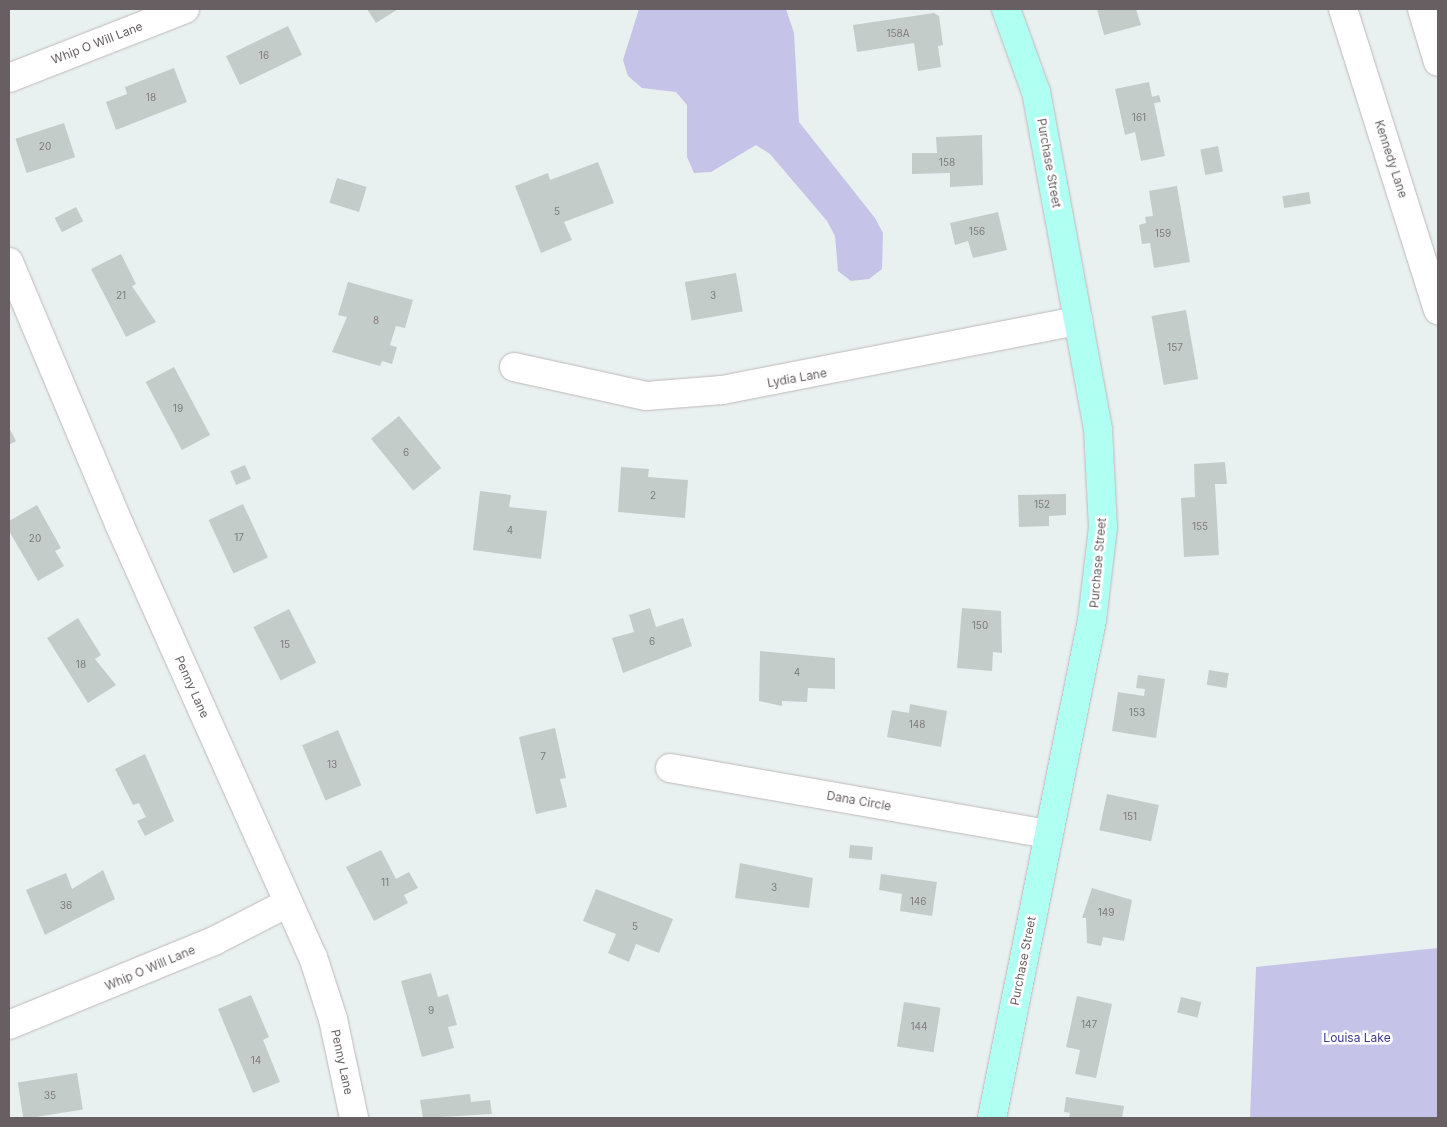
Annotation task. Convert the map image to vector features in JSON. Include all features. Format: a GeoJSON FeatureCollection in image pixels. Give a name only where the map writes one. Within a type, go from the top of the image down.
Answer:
{"type":"FeatureCollection","features":[{"type":"Feature","properties":{"kind":"main road","name":"Purchase Street"},"geometry":{"type":"LineString","coordinates":[[992,1118],[1092,620],[1104,528],[1098,428],[1036,92],[1006,9]]}},
{"type":"Feature","properties":{"kind":"street","name":"Whip O Will Lane"},"geometry":{"type":"LineString","coordinates":[[9,78],[185,9]]}},
{"type":"Feature","properties":{"kind":"street","name":"Kennedy Lane"},"geometry":{"type":"LineString","coordinates":[[1343,9],[1438,310]]}},
{"type":"Feature","properties":{"kind":"street"},"geometry":{"type":"LineString","coordinates":[[1422,9],[1438,62]]}},
{"type":"Feature","properties":{"kind":"street","name":"Penny Lane"},"geometry":{"type":"LineString","coordinates":[[9,262],[120,526],[313,957],[333,1019],[354,1118]]}},
{"type":"Feature","properties":{"kind":"street","name":"Lydia Lane"},"geometry":{"type":"LineString","coordinates":[[514,367],[646,396],[713,391],[804,377],[1078,321]]}},
{"type":"Feature","properties":{"kind":"street","name":"Dana Circle"},"geometry":{"type":"LineString","coordinates":[[670,768],[1048,834]]}},
{"type":"Feature","properties":{"kind":"street","name":"Whip O Will Lane"},"geometry":{"type":"LineString","coordinates":[[9,1025],[214,941],[288,903]]}},
{"type":"Feature","properties":{"kind":"green space"},"geometry":{"type":"Polygon","coordinates":[[[639,9],[786,9],[794,33],[799,122],[875,218],[883,233],[882,269],[869,279],[851,281],[838,271],[835,236],[827,221],[770,154],[756,145],[711,172],[694,173],[687,157],[687,105],[676,92],[642,88],[628,76],[623,60],[639,9]]]}},
{"type":"Feature","properties":{"kind":"green space","name":"Louisa Lake"},"geometry":{"type":"Polygon","coordinates":[[[1438,948],[1438,1118],[1250,1118],[1256,967],[1438,948]]]}},
{"type":"Feature","properties":{"kind":"building"},"geometry":{"type":"Polygon","coordinates":[[[367,9],[398,9],[376,23],[367,9]]]}},
{"type":"Feature","properties":{"kind":"building"},"geometry":{"type":"Polygon","coordinates":[[[1097,9],[1136,9],[1141,25],[1104,35],[1097,9]]]}},
{"type":"Feature","properties":{"kind":"building"},"geometry":{"type":"Polygon","coordinates":[[[934,13],[939,16],[943,45],[938,46],[941,67],[918,71],[914,43],[857,52],[853,25],[934,13]]]}},
{"type":"Feature","properties":{"kind":"building"},"geometry":{"type":"Polygon","coordinates":[[[288,26],[302,55],[240,85],[226,56],[288,26]]]}},
{"type":"Feature","properties":{"kind":"building"},"geometry":{"type":"Polygon","coordinates":[[[174,68],[187,102],[116,130],[106,102],[127,94],[125,87],[174,68]]]}},
{"type":"Feature","properties":{"kind":"building"},"geometry":{"type":"Polygon","coordinates":[[[1149,82],[1152,97],[1159,95],[1161,102],[1154,103],[1165,156],[1141,161],[1135,132],[1125,135],[1115,89],[1149,82]]]}},
{"type":"Feature","properties":{"kind":"building"},"geometry":{"type":"Polygon","coordinates":[[[64,123],[75,157],[27,173],[15,139],[64,123]]]}},
{"type":"Feature","properties":{"kind":"building"},"geometry":{"type":"Polygon","coordinates":[[[982,135],[983,185],[950,187],[950,173],[912,174],[912,153],[937,153],[936,137],[982,135]]]}},
{"type":"Feature","properties":{"kind":"building"},"geometry":{"type":"Polygon","coordinates":[[[1218,146],[1223,172],[1205,175],[1200,149],[1218,146]]]}},
{"type":"Feature","properties":{"kind":"building"},"geometry":{"type":"Polygon","coordinates":[[[598,162],[614,203],[564,222],[572,240],[541,253],[515,186],[548,173],[550,180],[598,162]]]}},
{"type":"Feature","properties":{"kind":"building"},"geometry":{"type":"Polygon","coordinates":[[[337,178],[367,187],[359,212],[329,203],[337,178]]]}},
{"type":"Feature","properties":{"kind":"building"},"geometry":{"type":"Polygon","coordinates":[[[1177,186],[1190,262],[1154,268],[1150,243],[1142,244],[1139,225],[1146,223],[1145,217],[1153,216],[1149,191],[1177,186]]]}},
{"type":"Feature","properties":{"kind":"building"},"geometry":{"type":"Polygon","coordinates":[[[1309,192],[1311,204],[1284,208],[1282,196],[1309,192]]]}},
{"type":"Feature","properties":{"kind":"building"},"geometry":{"type":"Polygon","coordinates":[[[76,207],[83,221],[62,232],[55,218],[76,207]]]}},
{"type":"Feature","properties":{"kind":"building"},"geometry":{"type":"Polygon","coordinates":[[[998,212],[1007,250],[973,258],[968,241],[955,245],[950,223],[998,212]]]}},
{"type":"Feature","properties":{"kind":"building"},"geometry":{"type":"Polygon","coordinates":[[[121,254],[136,284],[132,286],[156,322],[126,337],[91,269],[121,254]]]}},
{"type":"Feature","properties":{"kind":"building"},"geometry":{"type":"Polygon","coordinates":[[[736,273],[743,311],[692,320],[685,282],[736,273]]]}},
{"type":"Feature","properties":{"kind":"building"},"geometry":{"type":"Polygon","coordinates":[[[348,282],[413,300],[405,328],[396,326],[390,345],[397,347],[392,364],[382,361],[380,366],[332,352],[347,317],[338,315],[348,282]]]}},
{"type":"Feature","properties":{"kind":"building"},"geometry":{"type":"Polygon","coordinates":[[[1186,310],[1198,379],[1164,385],[1152,316],[1186,310]]]}},
{"type":"Feature","properties":{"kind":"building"},"geometry":{"type":"Polygon","coordinates":[[[174,367],[210,435],[182,450],[146,382],[174,367]]]}},
{"type":"Feature","properties":{"kind":"building"},"geometry":{"type":"Polygon","coordinates":[[[399,416],[441,468],[413,491],[371,439],[399,416]]]}},
{"type":"Feature","properties":{"kind":"building"},"geometry":{"type":"Polygon","coordinates":[[[9,428],[16,441],[9,445],[9,428]]]}},
{"type":"Feature","properties":{"kind":"building"},"geometry":{"type":"Polygon","coordinates":[[[1225,462],[1227,484],[1215,484],[1219,555],[1184,557],[1181,498],[1195,497],[1194,464],[1225,462]]]}},
{"type":"Feature","properties":{"kind":"building"},"geometry":{"type":"Polygon","coordinates":[[[245,465],[251,479],[236,485],[230,471],[245,465]]]}},
{"type":"Feature","properties":{"kind":"building"},"geometry":{"type":"Polygon","coordinates":[[[621,467],[649,469],[648,477],[688,480],[685,518],[618,512],[621,467]]]}},
{"type":"Feature","properties":{"kind":"building"},"geometry":{"type":"Polygon","coordinates":[[[480,491],[511,495],[509,507],[547,511],[541,559],[473,550],[480,491]]]}},
{"type":"Feature","properties":{"kind":"building"},"geometry":{"type":"Polygon","coordinates":[[[1066,494],[1066,515],[1049,516],[1049,526],[1019,527],[1018,495],[1066,494]]]}},
{"type":"Feature","properties":{"kind":"building"},"geometry":{"type":"Polygon","coordinates":[[[243,504],[268,557],[233,574],[209,520],[243,504]]]}},
{"type":"Feature","properties":{"kind":"building"},"geometry":{"type":"Polygon","coordinates":[[[37,505],[61,548],[55,551],[64,566],[38,581],[9,531],[9,521],[37,505]]]}},
{"type":"Feature","properties":{"kind":"building"},"geometry":{"type":"Polygon","coordinates":[[[650,608],[656,627],[683,618],[692,646],[623,673],[612,638],[634,632],[629,615],[650,608]]]}},
{"type":"Feature","properties":{"kind":"building"},"geometry":{"type":"Polygon","coordinates":[[[962,608],[1001,611],[1002,653],[993,652],[992,671],[957,668],[962,608]]]}},
{"type":"Feature","properties":{"kind":"building"},"geometry":{"type":"Polygon","coordinates":[[[289,609],[316,662],[281,681],[253,627],[289,609]]]}},
{"type":"Feature","properties":{"kind":"building"},"geometry":{"type":"Polygon","coordinates":[[[78,618],[101,655],[95,659],[116,685],[88,703],[47,638],[78,618]]]}},
{"type":"Feature","properties":{"kind":"building"},"geometry":{"type":"Polygon","coordinates":[[[760,651],[835,658],[835,689],[808,688],[807,702],[782,701],[782,706],[759,701],[760,651]]]}},
{"type":"Feature","properties":{"kind":"building"},"geometry":{"type":"Polygon","coordinates":[[[1209,670],[1229,673],[1226,688],[1207,685],[1209,670]]]}},
{"type":"Feature","properties":{"kind":"building"},"geometry":{"type":"Polygon","coordinates":[[[1138,675],[1165,679],[1156,738],[1112,731],[1118,692],[1144,696],[1145,689],[1136,688],[1138,675]]]}},
{"type":"Feature","properties":{"kind":"building"},"geometry":{"type":"Polygon","coordinates":[[[910,704],[947,711],[941,747],[887,737],[892,710],[909,713],[910,704]]]}},
{"type":"Feature","properties":{"kind":"building"},"geometry":{"type":"Polygon","coordinates":[[[555,728],[566,778],[560,779],[567,807],[536,814],[519,737],[555,728]]]}},
{"type":"Feature","properties":{"kind":"building"},"geometry":{"type":"Polygon","coordinates":[[[338,730],[361,785],[326,800],[302,745],[338,730]]]}},
{"type":"Feature","properties":{"kind":"building"},"geometry":{"type":"Polygon","coordinates":[[[145,754],[174,821],[145,836],[137,821],[146,817],[139,803],[133,805],[115,769],[145,754]]]}},
{"type":"Feature","properties":{"kind":"building"},"geometry":{"type":"Polygon","coordinates":[[[1107,794],[1159,805],[1151,841],[1099,830],[1107,794]]]}},
{"type":"Feature","properties":{"kind":"building"},"geometry":{"type":"Polygon","coordinates":[[[850,845],[873,847],[872,860],[849,858],[850,845]]]}},
{"type":"Feature","properties":{"kind":"building"},"geometry":{"type":"Polygon","coordinates":[[[381,850],[396,879],[409,872],[418,888],[404,895],[408,903],[374,921],[346,867],[381,850]]]}},
{"type":"Feature","properties":{"kind":"building"},"geometry":{"type":"Polygon","coordinates":[[[740,863],[813,878],[809,908],[735,898],[740,863]]]}},
{"type":"Feature","properties":{"kind":"building"},"geometry":{"type":"Polygon","coordinates":[[[103,870],[115,899],[45,935],[26,890],[66,873],[72,889],[103,870]]]}},
{"type":"Feature","properties":{"kind":"building"},"geometry":{"type":"Polygon","coordinates":[[[881,874],[937,882],[932,916],[900,911],[902,894],[879,890],[881,874]]]}},
{"type":"Feature","properties":{"kind":"building"},"geometry":{"type":"Polygon","coordinates":[[[1092,888],[1132,900],[1124,941],[1103,937],[1101,946],[1087,943],[1086,918],[1082,918],[1092,888]]]}},
{"type":"Feature","properties":{"kind":"building"},"geometry":{"type":"Polygon","coordinates":[[[596,889],[673,919],[659,953],[636,944],[629,962],[608,953],[616,934],[583,921],[596,889]]]}},
{"type":"Feature","properties":{"kind":"building"},"geometry":{"type":"Polygon","coordinates":[[[431,973],[438,997],[448,994],[457,1025],[448,1027],[454,1048],[422,1057],[401,981],[431,973]]]}},
{"type":"Feature","properties":{"kind":"building"},"geometry":{"type":"Polygon","coordinates":[[[251,995],[269,1037],[263,1040],[280,1082],[253,1093],[218,1009],[251,995]]]}},
{"type":"Feature","properties":{"kind":"building"},"geometry":{"type":"Polygon","coordinates":[[[1077,996],[1112,1004],[1096,1078],[1075,1074],[1080,1050],[1066,1047],[1077,996]]]}},
{"type":"Feature","properties":{"kind":"building"},"geometry":{"type":"Polygon","coordinates":[[[1181,997],[1201,1002],[1198,1018],[1177,1013],[1181,997]]]}},
{"type":"Feature","properties":{"kind":"building"},"geometry":{"type":"Polygon","coordinates":[[[904,1002],[941,1008],[934,1052],[897,1046],[904,1002]]]}},
{"type":"Feature","properties":{"kind":"building"},"geometry":{"type":"Polygon","coordinates":[[[77,1073],[83,1110],[23,1118],[18,1082],[77,1073]]]}},
{"type":"Feature","properties":{"kind":"building"},"geometry":{"type":"Polygon","coordinates":[[[470,1094],[471,1102],[490,1100],[492,1114],[423,1118],[420,1100],[470,1094]]]}},
{"type":"Feature","properties":{"kind":"building"},"geometry":{"type":"Polygon","coordinates":[[[1066,1097],[1124,1106],[1122,1118],[1069,1118],[1070,1113],[1064,1112],[1066,1097]]]}}]}
